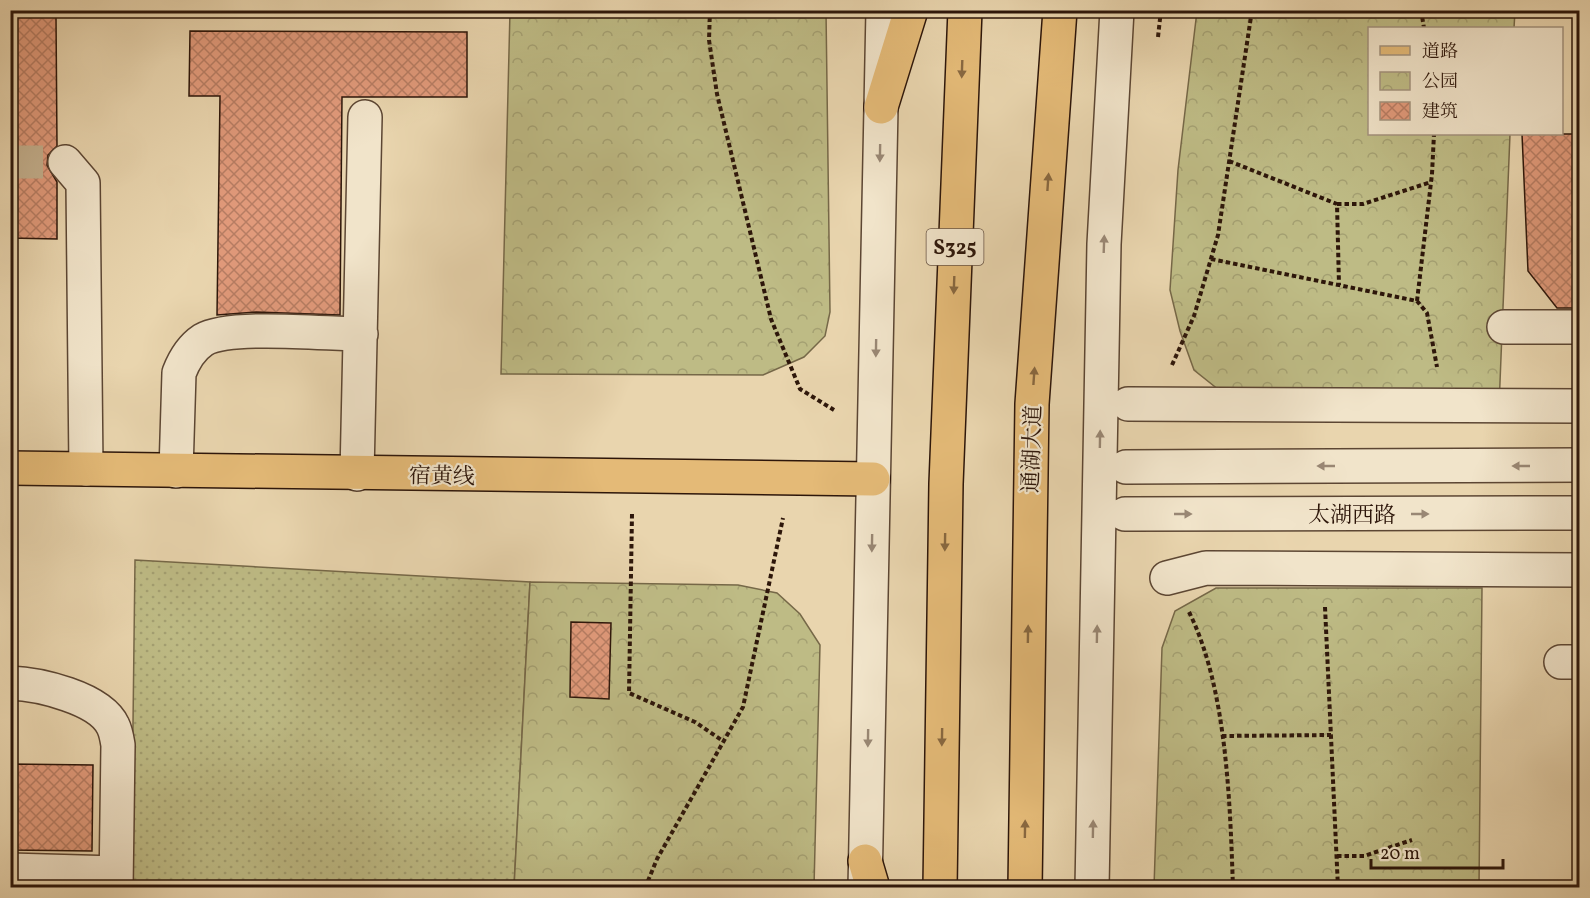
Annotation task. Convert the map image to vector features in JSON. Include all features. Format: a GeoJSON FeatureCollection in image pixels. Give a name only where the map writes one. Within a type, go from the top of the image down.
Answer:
{"type":"FeatureCollection","features":[{"type":"Feature","properties":{"kind":"main road"},"geometry":{"type":"LineString","coordinates":[[881,107],[911,10]]}},
{"type":"Feature","properties":{"kind":"main road","name":"S325"},"geometry":{"type":"LineString","coordinates":[[940,888],[946,484],[965,10]]}},
{"type":"Feature","properties":{"kind":"main road","name":"通湖大道"},"geometry":{"type":"LineString","coordinates":[[1025,888],[1032,404],[1060,10]]}},
{"type":"Feature","properties":{"kind":"main road","name":"宿黄线"},"geometry":{"type":"LineString","coordinates":[[10,468],[873,479]]}},
{"type":"Feature","properties":{"kind":"street"},"geometry":{"type":"LineString","coordinates":[[868,879],[882,10]]}},
{"type":"Feature","properties":{"kind":"street"},"geometry":{"type":"LineString","coordinates":[[1092,888],[1104,244],[1117,10]]}},
{"type":"Feature","properties":{"kind":"street"},"geometry":{"type":"LineString","coordinates":[[357,474],[365,117]]}},
{"type":"Feature","properties":{"kind":"street"},"geometry":{"type":"LineString","coordinates":[[65,162],[83,183],[86,469]]}},
{"type":"Feature","properties":{"kind":"street"},"geometry":{"type":"LineString","coordinates":[[1504,327],[1580,327]]}},
{"type":"Feature","properties":{"kind":"street"},"geometry":{"type":"LineString","coordinates":[[176,471],[179,373],[185,359],[204,339],[218,334],[244,332],[360,334]]}},
{"type":"Feature","properties":{"kind":"street"},"geometry":{"type":"LineString","coordinates":[[1142,404],[1580,406]]}},
{"type":"Feature","properties":{"kind":"street"},"geometry":{"type":"LineString","coordinates":[[1126,467],[1580,465]]}},
{"type":"Feature","properties":{"kind":"street","name":"太湖西路"},"geometry":{"type":"LineString","coordinates":[[1125,514],[1580,513]]}},
{"type":"Feature","properties":{"kind":"street"},"geometry":{"type":"LineString","coordinates":[[1167,578],[1206,568],[1580,570]]}},
{"type":"Feature","properties":{"kind":"street"},"geometry":{"type":"LineString","coordinates":[[10,682],[61,691],[89,704],[113,724],[118,745],[116,880],[10,870]]}},
{"type":"Feature","properties":{"kind":"path"},"geometry":{"type":"LineString","coordinates":[[710,10],[709,40],[717,94],[771,319],[800,389],[836,411]]}},
{"type":"Feature","properties":{"kind":"path"},"geometry":{"type":"LineString","coordinates":[[1142,404],[1194,316],[1218,235],[1252,10]]}},
{"type":"Feature","properties":{"kind":"path"},"geometry":{"type":"LineString","coordinates":[[1421,10],[1424,27]]}},
{"type":"Feature","properties":{"kind":"path"},"geometry":{"type":"LineString","coordinates":[[1416,301],[1431,182],[1434,135]]}},
{"type":"Feature","properties":{"kind":"path"},"geometry":{"type":"LineString","coordinates":[[1229,161],[1337,204],[1363,204],[1431,182]]}},
{"type":"Feature","properties":{"kind":"path"},"geometry":{"type":"LineString","coordinates":[[1337,204],[1339,285]]}},
{"type":"Feature","properties":{"kind":"path"},"geometry":{"type":"LineString","coordinates":[[1210,259],[1416,301],[1427,313],[1444,406]]}},
{"type":"Feature","properties":{"kind":"path"},"geometry":{"type":"LineString","coordinates":[[633,477],[629,693],[695,722],[723,741]]}},
{"type":"Feature","properties":{"kind":"path"},"geometry":{"type":"LineString","coordinates":[[645,888],[657,859],[743,707],[779,546],[788,479]]}},
{"type":"Feature","properties":{"kind":"path"},"geometry":{"type":"LineString","coordinates":[[1324,567],[1338,888]]}},
{"type":"Feature","properties":{"kind":"path"},"geometry":{"type":"LineString","coordinates":[[1167,578],[1175,584],[1201,635],[1222,736],[1233,888]]}},
{"type":"Feature","properties":{"kind":"path"},"geometry":{"type":"LineString","coordinates":[[1222,736],[1331,735]]}},
{"type":"Feature","properties":{"kind":"path"},"geometry":{"type":"LineString","coordinates":[[1337,856],[1364,856],[1412,840]]}},
{"type":"Feature","properties":{"kind":"green space"},"geometry":{"type":"Polygon","coordinates":[[[510,11],[826,11],[830,312],[825,336],[804,357],[763,375],[501,374],[510,11]]]}},
{"type":"Feature","properties":{"kind":"green space"},"geometry":{"type":"Polygon","coordinates":[[[1197,11],[1515,11],[1514,27],[1368,27],[1368,135],[1510,135],[1499,407],[1229,398],[1194,370],[1180,331],[1170,290],[1178,170],[1197,11]]]}},
{"type":"Feature","properties":{"kind":"green space"},"geometry":{"type":"Polygon","coordinates":[[[135,560],[530,582],[514,887],[131,888],[135,560]]]}},
{"type":"Feature","properties":{"kind":"green space"},"geometry":{"type":"Polygon","coordinates":[[[530,582],[738,585],[777,593],[800,614],[820,645],[814,887],[514,888],[530,582]]]}},
{"type":"Feature","properties":{"kind":"green space"},"geometry":{"type":"Polygon","coordinates":[[[1216,588],[1482,588],[1479,887],[1154,887],[1162,648],[1175,611],[1216,588]]]}},
{"type":"Feature","properties":{"kind":"building"},"geometry":{"type":"Polygon","coordinates":[[[10,16],[56,16],[57,146],[48,155],[47,165],[57,182],[57,239],[10,238],[10,16]]]}},
{"type":"Feature","properties":{"kind":"building"},"geometry":{"type":"Polygon","coordinates":[[[190,31],[467,32],[467,97],[342,97],[340,315],[256,312],[217,315],[220,96],[189,96],[190,31]]]}},
{"type":"Feature","properties":{"kind":"building"},"geometry":{"type":"Polygon","coordinates":[[[1580,134],[1580,308],[1557,308],[1528,271],[1522,135],[1580,134]]]}},
{"type":"Feature","properties":{"kind":"building"},"geometry":{"type":"Polygon","coordinates":[[[571,622],[611,623],[609,699],[570,697],[571,622]]]}},
{"type":"Feature","properties":{"kind":"building"},"geometry":{"type":"Polygon","coordinates":[[[10,764],[93,765],[92,851],[10,850],[10,764]]]}},
{"type":"Feature","properties":{"kind":"tunnel"},"geometry":{"type":"LineString","coordinates":[[10,162],[65,162]]}}]}
